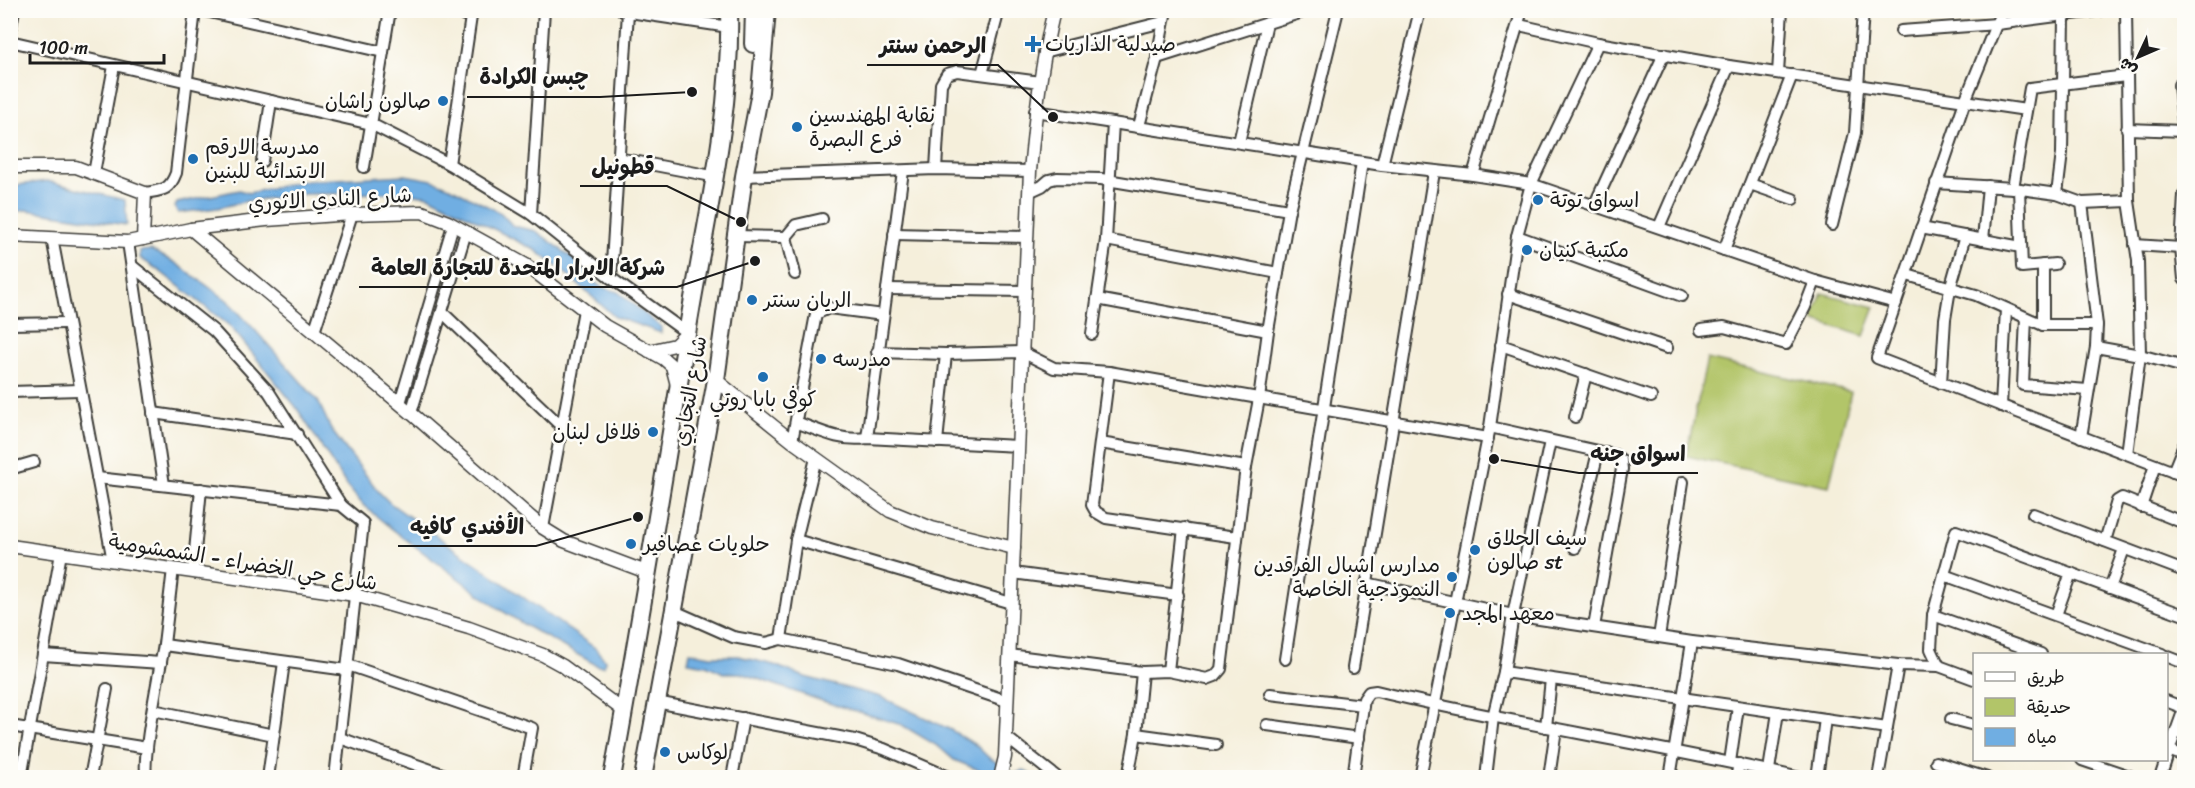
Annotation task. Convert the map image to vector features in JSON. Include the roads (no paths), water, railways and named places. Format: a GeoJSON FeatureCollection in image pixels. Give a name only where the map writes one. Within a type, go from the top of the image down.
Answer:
{"type":"FeatureCollection","features":[{"type":"Feature","properties":{"kind":"main road"},"geometry":{"type":"LineString","coordinates":[[754,10],[753,69],[760,92]]}},
{"type":"Feature","properties":{"kind":"main road","name":"شارع التجاري"},"geometry":{"type":"LineString","coordinates":[[643,777],[716,380],[744,176],[760,92],[767,10]]}},
{"type":"Feature","properties":{"kind":"main road"},"geometry":{"type":"LineString","coordinates":[[763,62],[775,10]]}},
{"type":"Feature","properties":{"kind":"main road","name":"شارع التجاري"},"geometry":{"type":"LineString","coordinates":[[612,777],[649,573],[687,333],[717,177],[727,88],[729,19]]}},
{"type":"Feature","properties":{"kind":"street"},"geometry":{"type":"LineString","coordinates":[[10,32],[14,10]]}},
{"type":"Feature","properties":{"kind":"street"},"geometry":{"type":"LineString","coordinates":[[10,167],[76,167],[145,193],[163,190],[171,185],[176,173],[195,10]]}},
{"type":"Feature","properties":{"kind":"street"},"geometry":{"type":"LineString","coordinates":[[201,10],[383,52]]}},
{"type":"Feature","properties":{"kind":"street"},"geometry":{"type":"LineString","coordinates":[[364,166],[390,10]]}},
{"type":"Feature","properties":{"kind":"street"},"geometry":{"type":"LineString","coordinates":[[449,164],[471,14],[450,10]]}},
{"type":"Feature","properties":{"kind":"street"},"geometry":{"type":"LineString","coordinates":[[531,214],[544,10]]}},
{"type":"Feature","properties":{"kind":"street"},"geometry":{"type":"LineString","coordinates":[[982,74],[999,10]]}},
{"type":"Feature","properties":{"kind":"street"},"geometry":{"type":"LineString","coordinates":[[1000,777],[1005,756],[1006,737],[1030,171],[1035,111],[1044,52],[1054,10]]}},
{"type":"Feature","properties":{"kind":"street"},"geometry":{"type":"LineString","coordinates":[[1139,126],[1157,58],[1166,10]]}},
{"type":"Feature","properties":{"kind":"street"},"geometry":{"type":"LineString","coordinates":[[1157,58],[1309,10]]}},
{"type":"Feature","properties":{"kind":"street"},"geometry":{"type":"LineString","coordinates":[[1009,656],[1142,672],[1168,671],[1207,679],[1215,676],[1221,669],[1246,467],[1289,210],[1338,10]]}},
{"type":"Feature","properties":{"kind":"street"},"geometry":{"type":"LineString","coordinates":[[1382,165],[1420,10]]}},
{"type":"Feature","properties":{"kind":"street"},"geometry":{"type":"LineString","coordinates":[[1473,175],[1522,10]]}},
{"type":"Feature","properties":{"kind":"street"},"geometry":{"type":"LineString","coordinates":[[1778,73],[1782,10]]}},
{"type":"Feature","properties":{"kind":"street"},"geometry":{"type":"LineString","coordinates":[[1832,225],[1855,133],[1863,10]]}},
{"type":"Feature","properties":{"kind":"street"},"geometry":{"type":"LineString","coordinates":[[2002,10],[1965,101],[1877,358],[2184,476]]}},
{"type":"Feature","properties":{"kind":"street"},"geometry":{"type":"LineString","coordinates":[[2126,10],[2129,201],[2138,261],[2140,355],[2127,454]]}},
{"type":"Feature","properties":{"kind":"street"},"geometry":{"type":"LineString","coordinates":[[611,278],[624,11],[729,19]]}},
{"type":"Feature","properties":{"kind":"street"},"geometry":{"type":"LineString","coordinates":[[1901,31],[1997,24],[2100,11]]}},
{"type":"Feature","properties":{"kind":"street"},"geometry":{"type":"LineString","coordinates":[[2057,194],[2062,153],[2064,16]]}},
{"type":"Feature","properties":{"kind":"street"},"geometry":{"type":"LineString","coordinates":[[1044,52],[1163,22]]}},
{"type":"Feature","properties":{"kind":"street"},"geometry":{"type":"LineString","coordinates":[[1239,142],[1267,23]]}},
{"type":"Feature","properties":{"kind":"street"},"geometry":{"type":"LineString","coordinates":[[1519,25],[1598,43],[1729,66],[2026,110]]}},
{"type":"Feature","properties":{"kind":"street"},"geometry":{"type":"LineString","coordinates":[[10,41],[371,124],[449,164],[531,214],[611,278],[687,333],[668,348],[649,351]]}},
{"type":"Feature","properties":{"kind":"street"},"geometry":{"type":"LineString","coordinates":[[1420,777],[1457,602],[1489,432],[1517,236],[1531,184],[1598,43]]}},
{"type":"Feature","properties":{"kind":"street"},"geometry":{"type":"LineString","coordinates":[[1594,206],[1664,54]]}},
{"type":"Feature","properties":{"kind":"street"},"geometry":{"type":"LineString","coordinates":[[94,173],[114,66]]}},
{"type":"Feature","properties":{"kind":"street"},"geometry":{"type":"LineString","coordinates":[[1659,227],[1729,66]]}},
{"type":"Feature","properties":{"kind":"street"},"geometry":{"type":"LineString","coordinates":[[936,169],[941,84],[946,74],[957,71],[1040,82]]}},
{"type":"Feature","properties":{"kind":"street"},"geometry":{"type":"LineString","coordinates":[[1725,250],[1792,75]]}},
{"type":"Feature","properties":{"kind":"street"},"geometry":{"type":"LineString","coordinates":[[2043,325],[2049,264],[2022,267],[2016,189],[2030,88],[2126,76]]}},
{"type":"Feature","properties":{"kind":"street"},"geometry":{"type":"LineString","coordinates":[[2127,129],[2184,131],[2179,85],[2184,84]]}},
{"type":"Feature","properties":{"kind":"street"},"geometry":{"type":"LineString","coordinates":[[262,161],[271,101]]}},
{"type":"Feature","properties":{"kind":"street"},"geometry":{"type":"LineString","coordinates":[[1035,111],[1382,165],[1531,184],[1815,281],[1896,303]]}},
{"type":"Feature","properties":{"kind":"street"},"geometry":{"type":"LineString","coordinates":[[1092,334],[1106,240],[1113,123]]}},
{"type":"Feature","properties":{"kind":"street"},"geometry":{"type":"LineString","coordinates":[[618,158],[717,177]]}},
{"type":"Feature","properties":{"kind":"street"},"geometry":{"type":"LineString","coordinates":[[1285,659],[1362,162]]}},
{"type":"Feature","properties":{"kind":"street"},"geometry":{"type":"LineString","coordinates":[[744,176],[936,169],[1030,171]]}},
{"type":"Feature","properties":{"kind":"street"},"geometry":{"type":"LineString","coordinates":[[867,438],[903,171]]}},
{"type":"Feature","properties":{"kind":"street"},"geometry":{"type":"LineString","coordinates":[[1353,668],[1434,172]]}},
{"type":"Feature","properties":{"kind":"street"},"geometry":{"type":"LineString","coordinates":[[1029,192],[1057,178],[1110,181],[1289,210]]}},
{"type":"Feature","properties":{"kind":"street"},"geometry":{"type":"LineString","coordinates":[[1936,183],[2057,194],[2082,203],[2129,201]]}},
{"type":"Feature","properties":{"kind":"street"},"geometry":{"type":"LineString","coordinates":[[1750,184],[1793,199]]}},
{"type":"Feature","properties":{"kind":"street"},"geometry":{"type":"LineString","coordinates":[[1983,240],[1988,186]]}},
{"type":"Feature","properties":{"kind":"street"},"geometry":{"type":"LineString","coordinates":[[143,239],[145,193]]}},
{"type":"Feature","properties":{"kind":"street"},"geometry":{"type":"LineString","coordinates":[[2184,195],[2181,248],[2184,279]]}},
{"type":"Feature","properties":{"kind":"street"},"geometry":{"type":"LineString","coordinates":[[2081,437],[2096,347],[2097,325],[2082,203]]}},
{"type":"Feature","properties":{"kind":"street","name":"شارع النادي الاثوري"},"geometry":{"type":"LineString","coordinates":[[10,236],[128,242],[191,229],[352,214],[422,213],[453,225],[526,265],[605,326],[664,359],[672,366],[679,392]]}},
{"type":"Feature","properties":{"kind":"street"},"geometry":{"type":"LineString","coordinates":[[314,332],[352,214]]}},
{"type":"Feature","properties":{"kind":"street"},"geometry":{"type":"LineString","coordinates":[[786,237],[796,225],[822,219]]}},
{"type":"Feature","properties":{"kind":"street"},"geometry":{"type":"LineString","coordinates":[[400,403],[453,225]]}},
{"type":"Feature","properties":{"kind":"street"},"geometry":{"type":"LineString","coordinates":[[1921,228],[2021,247]]}},
{"type":"Feature","properties":{"kind":"street"},"geometry":{"type":"LineString","coordinates":[[191,229],[400,403],[543,528],[564,541],[649,573]]}},
{"type":"Feature","properties":{"kind":"street"},"geometry":{"type":"LineString","coordinates":[[411,413],[466,232]]}},
{"type":"Feature","properties":{"kind":"street"},"geometry":{"type":"LineString","coordinates":[[894,234],[1027,237]]}},
{"type":"Feature","properties":{"kind":"street"},"geometry":{"type":"LineString","coordinates":[[736,236],[786,237]]}},
{"type":"Feature","properties":{"kind":"street"},"geometry":{"type":"LineString","coordinates":[[1517,236],[1682,296]]}},
{"type":"Feature","properties":{"kind":"street"},"geometry":{"type":"LineString","coordinates":[[1941,383],[1945,319],[1950,288],[1965,236]]}},
{"type":"Feature","properties":{"kind":"street"},"geometry":{"type":"LineString","coordinates":[[786,237],[795,274]]}},
{"type":"Feature","properties":{"kind":"street"},"geometry":{"type":"LineString","coordinates":[[52,238],[113,561]]}},
{"type":"Feature","properties":{"kind":"street"},"geometry":{"type":"LineString","coordinates":[[1106,240],[1278,273]]}},
{"type":"Feature","properties":{"kind":"street"},"geometry":{"type":"LineString","coordinates":[[128,242],[164,485]]}},
{"type":"Feature","properties":{"kind":"street"},"geometry":{"type":"LineString","coordinates":[[2135,245],[2181,248]]}},
{"type":"Feature","properties":{"kind":"street"},"geometry":{"type":"LineString","coordinates":[[132,266],[214,331],[269,392],[341,505],[363,523],[335,777]]}},
{"type":"Feature","properties":{"kind":"street"},"geometry":{"type":"LineString","coordinates":[[1907,275],[1976,295],[2043,325],[2097,325]]}},
{"type":"Feature","properties":{"kind":"street"},"geometry":{"type":"LineString","coordinates":[[1701,330],[1724,327],[1786,344],[1815,281]]}},
{"type":"Feature","properties":{"kind":"street"},"geometry":{"type":"LineString","coordinates":[[887,289],[1025,291]]}},
{"type":"Feature","properties":{"kind":"street"},"geometry":{"type":"LineString","coordinates":[[1508,294],[1667,348]]}},
{"type":"Feature","properties":{"kind":"street"},"geometry":{"type":"LineString","coordinates":[[1097,300],[1268,331]]}},
{"type":"Feature","properties":{"kind":"street"},"geometry":{"type":"LineString","coordinates":[[792,441],[816,314],[829,308],[883,315]]}},
{"type":"Feature","properties":{"kind":"street"},"geometry":{"type":"LineString","coordinates":[[2001,406],[2006,309]]}},
{"type":"Feature","properties":{"kind":"street"},"geometry":{"type":"LineString","coordinates":[[543,528],[584,310]]}},
{"type":"Feature","properties":{"kind":"street"},"geometry":{"type":"LineString","coordinates":[[442,312],[562,427]]}},
{"type":"Feature","properties":{"kind":"street"},"geometry":{"type":"LineString","coordinates":[[2026,318],[2023,385],[2088,390]]}},
{"type":"Feature","properties":{"kind":"street"},"geometry":{"type":"LineString","coordinates":[[10,324],[67,323]]}},
{"type":"Feature","properties":{"kind":"street"},"geometry":{"type":"LineString","coordinates":[[1501,345],[1651,397]]}},
{"type":"Feature","properties":{"kind":"street"},"geometry":{"type":"LineString","coordinates":[[2096,347],[2140,355],[2184,367]]}},
{"type":"Feature","properties":{"kind":"street"},"geometry":{"type":"LineString","coordinates":[[877,352],[946,354],[1022,352],[1054,368],[1109,372],[1392,423],[1489,432],[1550,441],[1615,455],[1621,460],[1622,469],[1594,627]]}},
{"type":"Feature","properties":{"kind":"street"},"geometry":{"type":"LineString","coordinates":[[937,442],[946,354]]}},
{"type":"Feature","properties":{"kind":"street"},"geometry":{"type":"LineString","coordinates":[[1109,372],[1092,505],[1096,512],[1106,518],[1236,537]]}},
{"type":"Feature","properties":{"kind":"street"},"geometry":{"type":"LineString","coordinates":[[1575,417],[1586,374]]}},
{"type":"Feature","properties":{"kind":"street"},"geometry":{"type":"LineString","coordinates":[[716,380],[792,441],[890,511],[932,528],[1014,548]]}},
{"type":"Feature","properties":{"kind":"street"},"geometry":{"type":"LineString","coordinates":[[10,392],[80,390]]}},
{"type":"Feature","properties":{"kind":"street"},"geometry":{"type":"LineString","coordinates":[[153,413],[297,434]]}},
{"type":"Feature","properties":{"kind":"street"},"geometry":{"type":"LineString","coordinates":[[796,422],[840,439],[867,438],[1018,446]]}},
{"type":"Feature","properties":{"kind":"street"},"geometry":{"type":"LineString","coordinates":[[1486,777],[1493,717],[1550,441]]}},
{"type":"Feature","properties":{"kind":"street"},"geometry":{"type":"LineString","coordinates":[[1100,443],[1246,467]]}},
{"type":"Feature","properties":{"kind":"street"},"geometry":{"type":"LineString","coordinates":[[2173,472],[2184,445]]}},
{"type":"Feature","properties":{"kind":"street"},"geometry":{"type":"LineString","coordinates":[[1575,548],[1598,452]]}},
{"type":"Feature","properties":{"kind":"street"},"geometry":{"type":"LineString","coordinates":[[781,639],[796,540],[816,458]]}},
{"type":"Feature","properties":{"kind":"street"},"geometry":{"type":"LineString","coordinates":[[10,469],[34,462]]}},
{"type":"Feature","properties":{"kind":"street"},"geometry":{"type":"LineString","coordinates":[[2141,507],[2155,465]]}},
{"type":"Feature","properties":{"kind":"street"},"geometry":{"type":"LineString","coordinates":[[97,478],[341,505]]}},
{"type":"Feature","properties":{"kind":"street"},"geometry":{"type":"LineString","coordinates":[[1659,637],[1683,482]]}},
{"type":"Feature","properties":{"kind":"street"},"geometry":{"type":"LineString","coordinates":[[193,572],[201,489]]}},
{"type":"Feature","properties":{"kind":"street"},"geometry":{"type":"LineString","coordinates":[[2105,541],[2117,501],[2122,498],[2184,523]]}},
{"type":"Feature","properties":{"kind":"street"},"geometry":{"type":"LineString","coordinates":[[2033,514],[2184,571]]}},
{"type":"Feature","properties":{"kind":"street"},"geometry":{"type":"LineString","coordinates":[[1168,671],[1184,528]]}},
{"type":"Feature","properties":{"kind":"street"},"geometry":{"type":"LineString","coordinates":[[1939,666],[1931,649],[1933,615],[1956,531],[2184,615]]}},
{"type":"Feature","properties":{"kind":"street"},"geometry":{"type":"LineString","coordinates":[[796,540],[1011,603]]}},
{"type":"Feature","properties":{"kind":"street","name":"شارع حي الخضراء - الشمشومية"},"geometry":{"type":"LineString","coordinates":[[10,546],[355,595],[469,628],[543,655],[624,711]]}},
{"type":"Feature","properties":{"kind":"street"},"geometry":{"type":"LineString","coordinates":[[2110,588],[2124,549]]}},
{"type":"Feature","properties":{"kind":"street"},"geometry":{"type":"LineString","coordinates":[[21,777],[61,553]]}},
{"type":"Feature","properties":{"kind":"street"},"geometry":{"type":"LineString","coordinates":[[147,777],[145,773],[147,748],[164,645],[173,569]]}},
{"type":"Feature","properties":{"kind":"street"},"geometry":{"type":"LineString","coordinates":[[1013,573],[1178,595]]}},
{"type":"Feature","properties":{"kind":"street"},"geometry":{"type":"LineString","coordinates":[[2056,615],[2071,573]]}},
{"type":"Feature","properties":{"kind":"street"},"geometry":{"type":"LineString","coordinates":[[1944,574],[2159,653]]}},
{"type":"Feature","properties":{"kind":"street"},"geometry":{"type":"LineString","coordinates":[[1366,583],[1513,615],[1692,642],[1898,664],[1939,666],[1973,679]]}},
{"type":"Feature","properties":{"kind":"street"},"geometry":{"type":"LineString","coordinates":[[672,610],[733,637],[766,643],[781,639],[898,664],[1007,701]]}},
{"type":"Feature","properties":{"kind":"street"},"geometry":{"type":"LineString","coordinates":[[1933,615],[2038,653]]}},
{"type":"Feature","properties":{"kind":"street"},"geometry":{"type":"LineString","coordinates":[[1670,777],[1692,642]]}},
{"type":"Feature","properties":{"kind":"street"},"geometry":{"type":"LineString","coordinates":[[164,645],[284,662],[347,667],[532,728],[524,777]]}},
{"type":"Feature","properties":{"kind":"street"},"geometry":{"type":"LineString","coordinates":[[43,655],[161,663]]}},
{"type":"Feature","properties":{"kind":"street"},"geometry":{"type":"LineString","coordinates":[[2168,657],[2184,663]]}},
{"type":"Feature","properties":{"kind":"street"},"geometry":{"type":"LineString","coordinates":[[268,777],[284,662]]}},
{"type":"Feature","properties":{"kind":"street"},"geometry":{"type":"LineString","coordinates":[[1878,777],[1898,664]]}},
{"type":"Feature","properties":{"kind":"street"},"geometry":{"type":"LineString","coordinates":[[1128,777],[1136,734],[1142,672]]}},
{"type":"Feature","properties":{"kind":"street"},"geometry":{"type":"LineString","coordinates":[[1504,672],[1887,728]]}},
{"type":"Feature","properties":{"kind":"street"},"geometry":{"type":"LineString","coordinates":[[1549,777],[1551,679]]}},
{"type":"Feature","properties":{"kind":"street"},"geometry":{"type":"LineString","coordinates":[[90,777],[107,689]]}},
{"type":"Feature","properties":{"kind":"street"},"geometry":{"type":"LineString","coordinates":[[1353,777],[1364,699],[1369,692],[1376,691],[1493,717],[1675,750],[1800,777]]}},
{"type":"Feature","properties":{"kind":"street"},"geometry":{"type":"LineString","coordinates":[[1270,694],[1363,705]]}},
{"type":"Feature","properties":{"kind":"street"},"geometry":{"type":"LineString","coordinates":[[656,702],[855,740],[884,749],[951,777]]}},
{"type":"Feature","properties":{"kind":"street"},"geometry":{"type":"LineString","coordinates":[[2168,702],[2184,709],[2168,751]]}},
{"type":"Feature","properties":{"kind":"street"},"geometry":{"type":"LineString","coordinates":[[1737,777],[1734,763],[1738,707]]}},
{"type":"Feature","properties":{"kind":"street"},"geometry":{"type":"LineString","coordinates":[[153,710],[274,735]]}},
{"type":"Feature","properties":{"kind":"street"},"geometry":{"type":"LineString","coordinates":[[1769,770],[1778,712]]}},
{"type":"Feature","properties":{"kind":"street"},"geometry":{"type":"LineString","coordinates":[[732,777],[743,718]]}},
{"type":"Feature","properties":{"kind":"street"},"geometry":{"type":"LineString","coordinates":[[1952,718],[1973,725]]}},
{"type":"Feature","properties":{"kind":"street"},"geometry":{"type":"LineString","coordinates":[[1817,777],[1825,719]]}},
{"type":"Feature","properties":{"kind":"street"},"geometry":{"type":"LineString","coordinates":[[1267,725],[1359,738]]}},
{"type":"Feature","properties":{"kind":"street"},"geometry":{"type":"LineString","coordinates":[[10,726],[147,748]]}},
{"type":"Feature","properties":{"kind":"street"},"geometry":{"type":"LineString","coordinates":[[1136,734],[1216,745]]}},
{"type":"Feature","properties":{"kind":"street"},"geometry":{"type":"LineString","coordinates":[[1006,737],[1058,777]]}},
{"type":"Feature","properties":{"kind":"street"},"geometry":{"type":"LineString","coordinates":[[340,738],[454,777]]}},
{"type":"Feature","properties":{"kind":"street"},"geometry":{"type":"LineString","coordinates":[[2168,754],[2184,756]]}},
{"type":"Feature","properties":{"kind":"street"},"geometry":{"type":"LineString","coordinates":[[2088,761],[2135,777]]}},
{"type":"Feature","properties":{"kind":"street"},"geometry":{"type":"LineString","coordinates":[[2160,777],[2165,761]]}},
{"type":"Feature","properties":{"kind":"street"},"geometry":{"type":"LineString","coordinates":[[1936,762],[1987,777]]}},
{"type":"Feature","properties":{"kind":"water"},"geometry":{"type":"Polygon","coordinates":[[[405,175],[432,180],[450,187],[501,213],[513,226],[536,231],[585,267],[594,282],[618,292],[661,327],[661,333],[615,317],[535,250],[429,196],[407,193],[306,194],[178,213],[175,207],[177,203],[239,190],[249,193],[302,181],[405,175]]]}},
{"type":"Feature","properties":{"kind":"water"},"geometry":{"type":"Polygon","coordinates":[[[47,181],[125,200],[127,225],[27,210],[11,212],[11,186],[47,181]]]}},
{"type":"Feature","properties":{"kind":"water"},"geometry":{"type":"Polygon","coordinates":[[[151,250],[174,262],[227,300],[318,401],[332,431],[390,503],[595,648],[605,660],[604,666],[598,666],[499,609],[364,506],[347,486],[296,407],[231,327],[140,258],[140,251],[151,250]]]}},
{"type":"Feature","properties":{"kind":"water"},"geometry":{"type":"Polygon","coordinates":[[[690,652],[711,656],[738,656],[881,697],[951,730],[976,745],[988,757],[1015,774],[1023,770],[1035,777],[996,777],[954,760],[939,747],[902,725],[741,673],[724,673],[706,665],[688,662],[690,652]]]}},
{"type":"Feature","properties":{"kind":"place","name":"صيدلية الذاريات"},"geometry":{"type":"Point","coordinates":[1033,44]}},
{"type":"Feature","properties":{"kind":"place","name":"چبس الكرادة"},"geometry":{"type":"Point","coordinates":[692,92]}},
{"type":"Feature","properties":{"kind":"place","name":"صالون راشان"},"geometry":{"type":"Point","coordinates":[443,101]}},
{"type":"Feature","properties":{"kind":"place","name":"الرحمن سنتر"},"geometry":{"type":"Point","coordinates":[1053,117]}},
{"type":"Feature","properties":{"kind":"place","name":"نقابة المهندسين فرع البصرة"},"geometry":{"type":"Point","coordinates":[797,127]}},
{"type":"Feature","properties":{"kind":"place","name":"مدرسة الارقم الابتدائية للبنين"},"geometry":{"type":"Point","coordinates":[193,159]}},
{"type":"Feature","properties":{"kind":"place","name":"اسواق توتة"},"geometry":{"type":"Point","coordinates":[1538,200]}},
{"type":"Feature","properties":{"kind":"place","name":"قطونيل"},"geometry":{"type":"Point","coordinates":[741,222]}},
{"type":"Feature","properties":{"kind":"place","name":"مكتبة كنيان"},"geometry":{"type":"Point","coordinates":[1527,250]}},
{"type":"Feature","properties":{"kind":"place","name":"شركة الابرار المتحدة للتجارة العامة"},"geometry":{"type":"Point","coordinates":[755,261]}},
{"type":"Feature","properties":{"kind":"place","name":"الريان سنتر"},"geometry":{"type":"Point","coordinates":[752,300]}},
{"type":"Feature","properties":{"kind":"place","name":"مدرسه"},"geometry":{"type":"Point","coordinates":[821,359]}},
{"type":"Feature","properties":{"kind":"place","name":"كوفي بابا روتي"},"geometry":{"type":"Point","coordinates":[763,377]}},
{"type":"Feature","properties":{"kind":"place","name":"فلافل لبنان"},"geometry":{"type":"Point","coordinates":[653,432]}},
{"type":"Feature","properties":{"kind":"place","name":"اسواق جنه"},"geometry":{"type":"Point","coordinates":[1494,459]}},
{"type":"Feature","properties":{"kind":"place","name":"الأفندي كافيه"},"geometry":{"type":"Point","coordinates":[638,517]}},
{"type":"Feature","properties":{"kind":"place","name":"حلويات عصافير"},"geometry":{"type":"Point","coordinates":[631,544]}},
{"type":"Feature","properties":{"kind":"place","name":"سيف الحلاق صالون st"},"geometry":{"type":"Point","coordinates":[1475,550]}},
{"type":"Feature","properties":{"kind":"place","name":"مدارس اشبال الفرقدين النموذجية الخاصة"},"geometry":{"type":"Point","coordinates":[1452,577]}},
{"type":"Feature","properties":{"kind":"place","name":"معهد المجد"},"geometry":{"type":"Point","coordinates":[1450,613]}},
{"type":"Feature","properties":{"kind":"place","name":"لوكاس"},"geometry":{"type":"Point","coordinates":[665,752]}}]}
